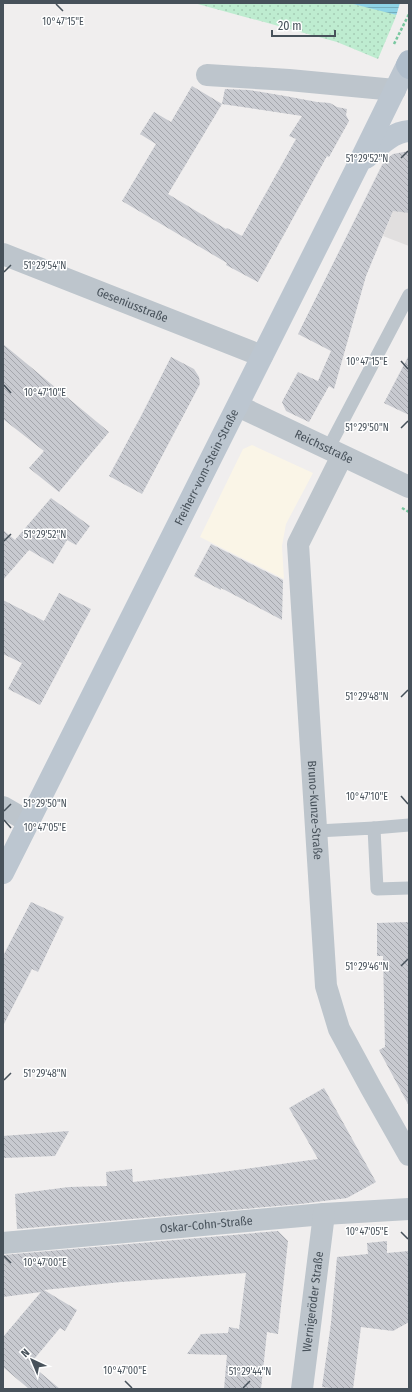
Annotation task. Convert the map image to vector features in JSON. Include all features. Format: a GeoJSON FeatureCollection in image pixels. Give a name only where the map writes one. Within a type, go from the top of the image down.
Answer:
{"type":"FeatureCollection","features":[{"type":"Feature","properties":{"kind":"main road","name":"Freiherr-vom-Stein-Straße"},"geometry":{"type":"LineString","coordinates":[[3,873],[408,65]]}},
{"type":"Feature","properties":{"kind":"main road"},"geometry":{"type":"LineString","coordinates":[[358,165],[386,140],[403,131],[409,131]]}},
{"type":"Feature","properties":{"kind":"street"},"geometry":{"type":"LineString","coordinates":[[207,75],[289,80],[395,90]]}},
{"type":"Feature","properties":{"kind":"street","name":"Geseniusstraße"},"geometry":{"type":"LineString","coordinates":[[3,254],[262,356]]}},
{"type":"Feature","properties":{"kind":"street","name":"Reichsstraße"},"geometry":{"type":"LineString","coordinates":[[238,406],[409,487]]}},
{"type":"Feature","properties":{"kind":"street","name":"Bruno-Kunze-Straße"},"geometry":{"type":"LineString","coordinates":[[335,452],[298,544],[326,986],[339,1029],[409,1154]]}},
{"type":"Feature","properties":{"kind":"street"},"geometry":{"type":"LineString","coordinates":[[3,807],[29,822]]}},
{"type":"Feature","properties":{"kind":"street","name":"Oskar-Cohn-Straße"},"geometry":{"type":"LineString","coordinates":[[3,1243],[324,1214],[409,1209]]}},
{"type":"Feature","properties":{"kind":"street","name":"Wernigeröder Straße"},"geometry":{"type":"LineString","coordinates":[[302,1389],[324,1214]]}},
{"type":"Feature","properties":{"kind":"lane"},"geometry":{"type":"LineString","coordinates":[[335,452],[409,295]]}},
{"type":"Feature","properties":{"kind":"lane"},"geometry":{"type":"LineString","coordinates":[[317,831],[409,826]]}},
{"type":"Feature","properties":{"kind":"lane"},"geometry":{"type":"LineString","coordinates":[[374,828],[377,889],[409,888]]}},
{"type":"Feature","properties":{"kind":"path"},"geometry":{"type":"LineString","coordinates":[[393,47],[409,14]]}},
{"type":"Feature","properties":{"kind":"shaded area"},"geometry":{"type":"Polygon","coordinates":[[[409,172],[409,246],[383,236],[409,172]]]}},
{"type":"Feature","properties":{"kind":"shaded area"},"geometry":{"type":"Polygon","coordinates":[[[252,445],[313,473],[286,524],[282,546],[284,579],[200,537],[243,449],[252,445]]]}},
{"type":"Feature","properties":{"kind":"green space"},"geometry":{"type":"Polygon","coordinates":[[[194,3],[349,3],[397,14],[378,59],[337,42],[194,3]]]}},
{"type":"Feature","properties":{"kind":"water"},"geometry":{"type":"Polygon","coordinates":[[[349,3],[409,3],[409,18],[349,3]]]}},
{"type":"Feature","properties":{"kind":"pier"},"geometry":{"type":"Polygon","coordinates":[[[400,3],[409,3],[409,20],[396,16],[400,3]]]}},
{"type":"Feature","properties":{"kind":"building"},"geometry":{"type":"Polygon","coordinates":[[[192,86],[222,104],[225,89],[249,90],[330,103],[337,107],[347,109],[346,115],[349,121],[329,157],[327,156],[258,282],[226,265],[227,263],[122,201],[156,144],[140,134],[154,112],[171,122],[192,86]],[[222,104],[168,194],[226,229],[227,228],[242,236],[296,139],[289,136],[302,116],[222,104]]]}},
{"type":"Feature","properties":{"kind":"building"},"geometry":{"type":"Polygon","coordinates":[[[409,151],[409,213],[393,211],[366,276],[334,389],[329,386],[309,422],[286,411],[282,402],[298,372],[318,381],[331,351],[298,334],[384,161],[393,154],[409,151]]]}},
{"type":"Feature","properties":{"kind":"building"},"geometry":{"type":"Polygon","coordinates":[[[3,344],[109,432],[59,492],[29,468],[44,451],[3,419],[3,344]]]}},
{"type":"Feature","properties":{"kind":"building"},"geometry":{"type":"Polygon","coordinates":[[[409,355],[409,415],[384,403],[409,355]]]}},
{"type":"Feature","properties":{"kind":"building"},"geometry":{"type":"Polygon","coordinates":[[[171,357],[194,369],[199,377],[200,384],[142,494],[109,476],[171,357]]]}},
{"type":"Feature","properties":{"kind":"building"},"geometry":{"type":"Polygon","coordinates":[[[51,498],[90,526],[76,545],[67,540],[53,564],[29,550],[3,580],[3,530],[15,540],[51,498]]]}},
{"type":"Feature","properties":{"kind":"building"},"geometry":{"type":"Polygon","coordinates":[[[211,544],[283,580],[282,620],[221,588],[221,590],[194,576],[211,544]]]}},
{"type":"Feature","properties":{"kind":"building"},"geometry":{"type":"Polygon","coordinates":[[[59,593],[91,609],[40,705],[8,689],[22,663],[3,654],[3,600],[44,621],[59,593]]]}},
{"type":"Feature","properties":{"kind":"building"},"geometry":{"type":"Polygon","coordinates":[[[31,902],[64,917],[38,972],[32,969],[3,1026],[3,956],[31,902]]]}},
{"type":"Feature","properties":{"kind":"building"},"geometry":{"type":"Polygon","coordinates":[[[409,922],[409,1106],[379,1050],[385,1047],[383,956],[377,956],[377,923],[409,922]]]}},
{"type":"Feature","properties":{"kind":"building"},"geometry":{"type":"Polygon","coordinates":[[[324,1088],[376,1182],[347,1198],[300,1204],[17,1229],[15,1194],[69,1187],[107,1186],[106,1172],[132,1169],[133,1182],[318,1159],[289,1108],[324,1088]]]}},
{"type":"Feature","properties":{"kind":"building"},"geometry":{"type":"Polygon","coordinates":[[[69,1131],[55,1156],[3,1158],[3,1136],[69,1131]]]}},
{"type":"Feature","properties":{"kind":"building"},"geometry":{"type":"Polygon","coordinates":[[[278,1231],[288,1241],[278,1334],[267,1332],[261,1389],[224,1389],[227,1355],[187,1354],[201,1334],[228,1333],[229,1327],[239,1329],[246,1273],[121,1282],[44,1290],[77,1310],[65,1331],[60,1328],[30,1364],[60,1389],[29,1389],[3,1367],[3,1337],[41,1292],[3,1297],[3,1255],[278,1231]]]}},
{"type":"Feature","properties":{"kind":"building"},"geometry":{"type":"Polygon","coordinates":[[[387,1241],[387,1253],[409,1251],[409,1322],[393,1331],[361,1327],[353,1389],[322,1387],[331,1323],[337,1257],[368,1254],[367,1243],[387,1241]]]}}]}
